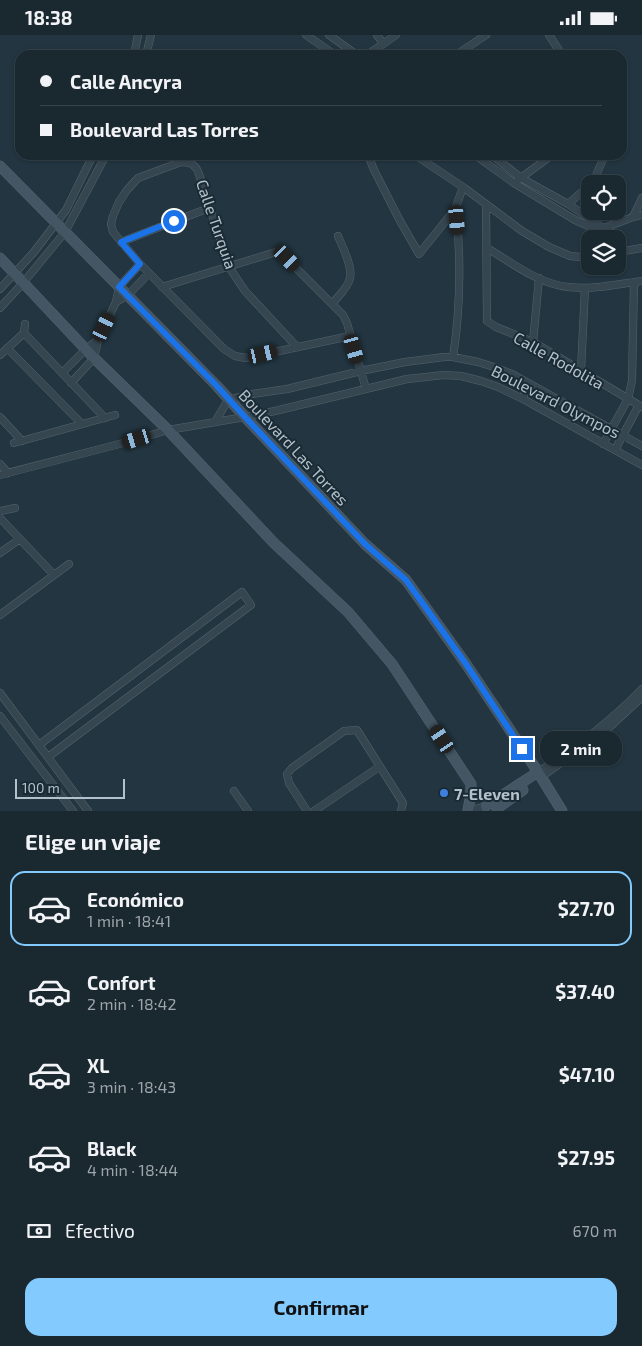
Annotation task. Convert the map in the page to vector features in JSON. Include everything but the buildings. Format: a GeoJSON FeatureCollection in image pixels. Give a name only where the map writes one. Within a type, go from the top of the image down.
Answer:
{"type":"FeatureCollection","features":[{"type":"Feature","properties":{"kind":"main road","name":"Boulevard Las Torres"},"geometry":{"type":"LineString","coordinates":[[0,165],[216,385],[228,400],[365,544],[406,580],[466,664],[562,811]]}},
{"type":"Feature","properties":{"kind":"main road"},"geometry":{"type":"LineString","coordinates":[[0,258],[94,358],[168,430],[274,543],[348,612],[392,664],[487,809],[539,775]]}},
{"type":"Feature","properties":{"kind":"main road"},"geometry":{"type":"LineString","coordinates":[[497,811],[539,775]]}},
{"type":"Feature","properties":{"kind":"main road"},"geometry":{"type":"LineString","coordinates":[[468,811],[471,784]]}},
{"type":"Feature","properties":{"kind":"street"},"geometry":{"type":"LineString","coordinates":[[135,50],[138,35]]}},
{"type":"Feature","properties":{"kind":"street"},"geometry":{"type":"LineString","coordinates":[[147,50],[151,35]]}},
{"type":"Feature","properties":{"kind":"street"},"geometry":{"type":"LineString","coordinates":[[306,35],[328,50]]}},
{"type":"Feature","properties":{"kind":"street"},"geometry":{"type":"LineString","coordinates":[[328,35],[350,50]]}},
{"type":"Feature","properties":{"kind":"street"},"geometry":{"type":"LineString","coordinates":[[378,35],[383,43]]}},
{"type":"Feature","properties":{"kind":"street"},"geometry":{"type":"LineString","coordinates":[[374,50],[396,35]]}},
{"type":"Feature","properties":{"kind":"street"},"geometry":{"type":"LineString","coordinates":[[464,50],[486,35]]}},
{"type":"Feature","properties":{"kind":"street"},"geometry":{"type":"LineString","coordinates":[[549,35],[559,50]]}},
{"type":"Feature","properties":{"kind":"street"},"geometry":{"type":"LineString","coordinates":[[0,289],[34,252],[66,210],[91,160]]}},
{"type":"Feature","properties":{"kind":"street"},"geometry":{"type":"LineString","coordinates":[[0,308],[65,232],[103,160]]}},
{"type":"Feature","properties":{"kind":"street"},"geometry":{"type":"LineString","coordinates":[[370,160],[399,219],[419,254],[456,207],[463,187]]}},
{"type":"Feature","properties":{"kind":"street"},"geometry":{"type":"LineString","coordinates":[[422,160],[463,187],[522,231],[549,247],[570,256],[581,257]]}},
{"type":"Feature","properties":{"kind":"street"},"geometry":{"type":"LineString","coordinates":[[482,160],[514,183],[583,224],[599,230],[642,215]]}},
{"type":"Feature","properties":{"kind":"street"},"geometry":{"type":"LineString","coordinates":[[499,160],[521,177],[568,204],[603,228]]}},
{"type":"Feature","properties":{"kind":"street"},"geometry":{"type":"LineString","coordinates":[[514,183],[545,160]]}},
{"type":"Feature","properties":{"kind":"street"},"geometry":{"type":"LineString","coordinates":[[597,175],[603,160]]}},
{"type":"Feature","properties":{"kind":"street","name":"Calle Turquia"},"geometry":{"type":"LineString","coordinates":[[181,162],[188,162],[194,165],[197,169],[229,267],[245,291],[297,347],[246,358],[235,356],[224,349],[140,264],[113,232],[111,224],[119,202],[138,178],[181,162]]}},
{"type":"Feature","properties":{"kind":"street"},"geometry":{"type":"LineString","coordinates":[[568,204],[581,193]]}},
{"type":"Feature","properties":{"kind":"street"},"geometry":{"type":"LineString","coordinates":[[633,217],[642,198]]}},
{"type":"Feature","properties":{"kind":"street","name":"Calle Rodolita"},"geometry":{"type":"LineString","coordinates":[[486,205],[487,321],[496,327],[533,342],[640,406]]}},
{"type":"Feature","properties":{"kind":"street"},"geometry":{"type":"LineString","coordinates":[[453,357],[460,289],[460,247],[456,207]]}},
{"type":"Feature","properties":{"kind":"street"},"geometry":{"type":"LineString","coordinates":[[121,242],[209,208]]}},
{"type":"Feature","properties":{"kind":"street"},"geometry":{"type":"LineString","coordinates":[[332,304],[347,286],[350,278],[348,263],[338,236]]}},
{"type":"Feature","properties":{"kind":"street"},"geometry":{"type":"LineString","coordinates":[[487,248],[539,278],[561,286],[585,288],[638,281],[632,381],[628,399],[604,444]]}},
{"type":"Feature","properties":{"kind":"street"},"geometry":{"type":"LineString","coordinates":[[626,250],[642,248]]}},
{"type":"Feature","properties":{"kind":"street"},"geometry":{"type":"LineString","coordinates":[[162,287],[276,252],[282,254],[343,315],[366,389]]}},
{"type":"Feature","properties":{"kind":"street"},"geometry":{"type":"LineString","coordinates":[[71,383],[94,358],[98,340],[116,302],[119,287],[140,264]]}},
{"type":"Feature","properties":{"kind":"street"},"geometry":{"type":"LineString","coordinates":[[116,302],[128,295],[149,273]]}},
{"type":"Feature","properties":{"kind":"street"},"geometry":{"type":"LineString","coordinates":[[533,342],[539,278]]}},
{"type":"Feature","properties":{"kind":"street"},"geometry":{"type":"LineString","coordinates":[[581,370],[585,288]]}},
{"type":"Feature","properties":{"kind":"street"},"geometry":{"type":"LineString","coordinates":[[24,324],[24,333],[105,418]]}},
{"type":"Feature","properties":{"kind":"street"},"geometry":{"type":"LineString","coordinates":[[634,330],[642,329]]}},
{"type":"Feature","properties":{"kind":"street"},"geometry":{"type":"LineString","coordinates":[[0,355],[24,333]]}},
{"type":"Feature","properties":{"kind":"street"},"geometry":{"type":"LineString","coordinates":[[297,347],[350,336]]}},
{"type":"Feature","properties":{"kind":"street"},"geometry":{"type":"LineString","coordinates":[[62,373],[98,340]]}},
{"type":"Feature","properties":{"kind":"street"},"geometry":{"type":"LineString","coordinates":[[7,348],[82,424]]}},
{"type":"Feature","properties":{"kind":"street","name":"Boulevard Olympos"},"geometry":{"type":"LineString","coordinates":[[228,400],[287,389],[405,362],[453,357],[494,367],[512,374],[642,446]]}},
{"type":"Feature","properties":{"kind":"street","name":"Boulevard Olympos"},"geometry":{"type":"LineString","coordinates":[[0,475],[168,430],[275,411],[407,379],[444,375],[461,376],[481,381],[523,399],[642,465]]}},
{"type":"Feature","properties":{"kind":"street"},"geometry":{"type":"LineString","coordinates":[[632,381],[642,380]]}},
{"type":"Feature","properties":{"kind":"street"},"geometry":{"type":"LineString","coordinates":[[523,399],[527,383]]}},
{"type":"Feature","properties":{"kind":"street"},"geometry":{"type":"LineString","coordinates":[[215,422],[228,400]]}},
{"type":"Feature","properties":{"kind":"street"},"geometry":{"type":"LineString","coordinates":[[615,450],[640,406]]}},
{"type":"Feature","properties":{"kind":"street"},"geometry":{"type":"LineString","coordinates":[[14,443],[115,415]]}},
{"type":"Feature","properties":{"kind":"street"},"geometry":{"type":"LineString","coordinates":[[0,417],[22,441]]}},
{"type":"Feature","properties":{"kind":"street"},"geometry":{"type":"LineString","coordinates":[[0,464],[8,473]]}},
{"type":"Feature","properties":{"kind":"street"},"geometry":{"type":"LineString","coordinates":[[0,511],[15,507]]}},
{"type":"Feature","properties":{"kind":"street"},"geometry":{"type":"LineString","coordinates":[[0,518],[54,575]]}},
{"type":"Feature","properties":{"kind":"street"},"geometry":{"type":"LineString","coordinates":[[0,553],[20,539]]}},
{"type":"Feature","properties":{"kind":"street"},"geometry":{"type":"LineString","coordinates":[[0,615],[69,564]]}},
{"type":"Feature","properties":{"kind":"street"},"geometry":{"type":"LineString","coordinates":[[39,745],[242,592],[251,605],[48,757]]}},
{"type":"Feature","properties":{"kind":"street"},"geometry":{"type":"LineString","coordinates":[[539,775],[603,727],[642,689]]}},
{"type":"Feature","properties":{"kind":"street"},"geometry":{"type":"LineString","coordinates":[[0,693],[88,811]]}},
{"type":"Feature","properties":{"kind":"street"},"geometry":{"type":"LineString","coordinates":[[539,775],[601,735],[642,697]]}},
{"type":"Feature","properties":{"kind":"street"},"geometry":{"type":"LineString","coordinates":[[0,716],[73,811]]}},
{"type":"Feature","properties":{"kind":"street"},"geometry":{"type":"LineString","coordinates":[[307,811],[289,783],[288,774],[292,768],[344,731],[357,730],[403,803],[401,811]]}},
{"type":"Feature","properties":{"kind":"street"},"geometry":{"type":"LineString","coordinates":[[314,811],[379,767]]}},
{"type":"Feature","properties":{"kind":"street"},"geometry":{"type":"LineString","coordinates":[[234,791],[248,811]]}},
{"type":"Feature","properties":{"kind":"street"},"geometry":{"type":"LineString","coordinates":[[468,811],[487,809]]}},
{"type":"Feature","properties":{"kind":"place","name":"7-Eleven"},"geometry":{"type":"Point","coordinates":[444,793]}},
{"type":"Feature","properties":{"kind":"route"},"geometry":{"type":"LineString","coordinates":[[174,221],[121,242],[140,264],[119,287],[216,385],[228,400],[365,544],[406,580],[466,664],[522,749]]}}]}
